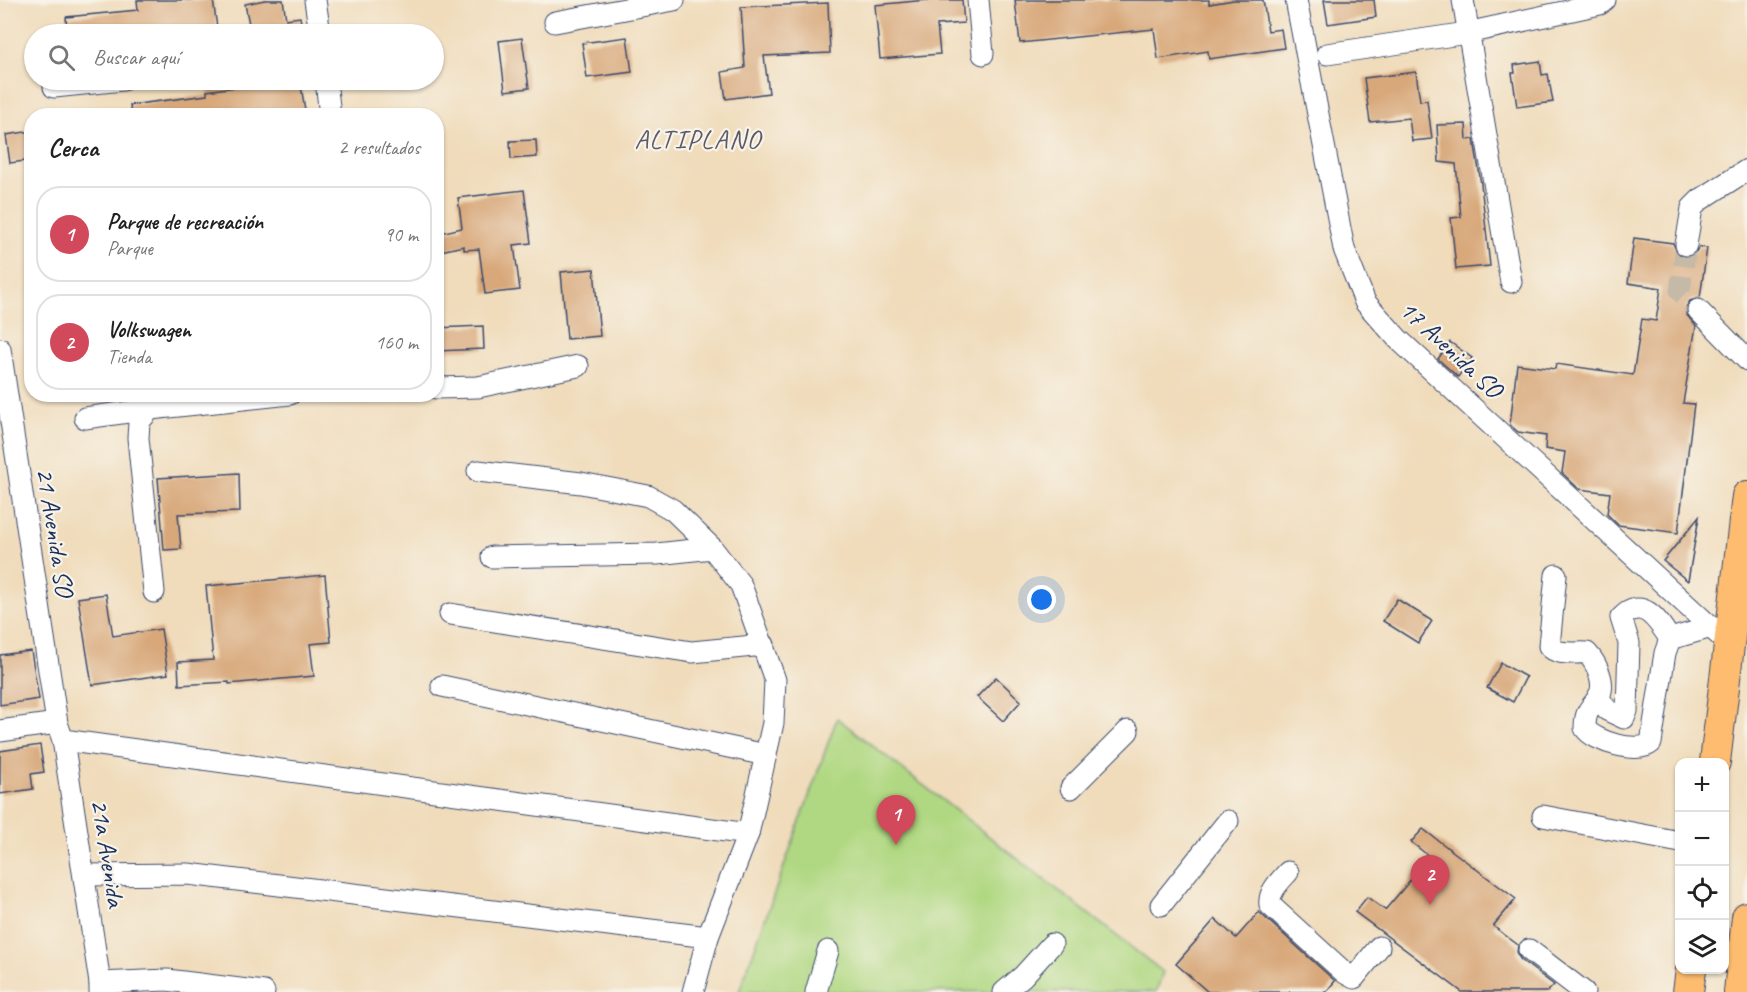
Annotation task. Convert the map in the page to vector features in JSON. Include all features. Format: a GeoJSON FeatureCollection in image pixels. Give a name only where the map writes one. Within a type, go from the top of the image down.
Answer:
{"type":"FeatureCollection","features":[{"type":"Feature","properties":{"kind":"highway"},"geometry":{"type":"LineString","coordinates":[[1715,758],[1721,635],[1747,496]]}},
{"type":"Feature","properties":{"kind":"highway"},"geometry":{"type":"LineString","coordinates":[[1739,992],[1747,917]]}},
{"type":"Feature","properties":{"kind":"highway"},"geometry":{"type":"LineString","coordinates":[[1688,992],[1690,974]]}},
{"type":"Feature","properties":{"kind":"street"},"geometry":{"type":"LineString","coordinates":[[315,0],[319,24]]}},
{"type":"Feature","properties":{"kind":"street"},"geometry":{"type":"LineString","coordinates":[[555,22],[670,0]]}},
{"type":"Feature","properties":{"kind":"street"},"geometry":{"type":"LineString","coordinates":[[978,0],[982,54]]}},
{"type":"Feature","properties":{"kind":"street","name":"17 Avenida SO"},"geometry":{"type":"LineString","coordinates":[[1296,0],[1344,249],[1365,302],[1398,339],[1721,635]]}},
{"type":"Feature","properties":{"kind":"street"},"geometry":{"type":"LineString","coordinates":[[1463,0],[1511,282]]}},
{"type":"Feature","properties":{"kind":"street"},"geometry":{"type":"LineString","coordinates":[[1327,54],[1467,33],[1603,2]]}},
{"type":"Feature","properties":{"kind":"street"},"geometry":{"type":"LineString","coordinates":[[327,90],[329,108]]}},
{"type":"Feature","properties":{"kind":"street"},"geometry":{"type":"LineString","coordinates":[[1686,245],[1692,208],[1700,200],[1747,170]]}},
{"type":"Feature","properties":{"kind":"street"},"geometry":{"type":"LineString","coordinates":[[1698,310],[1747,360]]}},
{"type":"Feature","properties":{"kind":"street","name":"21 Avenida SO"},"geometry":{"type":"LineString","coordinates":[[0,349],[6,427],[60,731]]}},
{"type":"Feature","properties":{"kind":"street"},"geometry":{"type":"LineString","coordinates":[[444,388],[478,387],[578,366]]}},
{"type":"Feature","properties":{"kind":"street"},"geometry":{"type":"LineString","coordinates":[[85,418],[215,402]]}},
{"type":"Feature","properties":{"kind":"street"},"geometry":{"type":"LineString","coordinates":[[150,409],[139,422],[138,438],[154,592]]}},
{"type":"Feature","properties":{"kind":"street"},"geometry":{"type":"LineString","coordinates":[[478,471],[581,483],[648,496],[673,510],[712,548],[741,585],[775,680],[773,723],[748,834],[708,937],[693,992]]}},
{"type":"Feature","properties":{"kind":"street"},"geometry":{"type":"LineString","coordinates":[[492,557],[657,554],[712,548]]}},
{"type":"Feature","properties":{"kind":"street"},"geometry":{"type":"LineString","coordinates":[[1556,575],[1549,646],[1553,651],[1558,652],[1587,653],[1594,660],[1602,681],[1598,697],[1589,708],[1585,720],[1588,733],[1611,743],[1635,748],[1648,746],[1651,743],[1665,653],[1670,639]]}},
{"type":"Feature","properties":{"kind":"street"},"geometry":{"type":"LineString","coordinates":[[1598,697],[1607,710],[1624,718],[1627,711],[1629,643],[1621,618],[1627,611],[1635,609],[1654,615],[1670,639]]}},
{"type":"Feature","properties":{"kind":"street"},"geometry":{"type":"LineString","coordinates":[[450,614],[692,652],[764,645]]}},
{"type":"Feature","properties":{"kind":"street"},"geometry":{"type":"LineString","coordinates":[[1670,639],[1721,635]]}},
{"type":"Feature","properties":{"kind":"street"},"geometry":{"type":"LineString","coordinates":[[442,686],[766,755]]}},
{"type":"Feature","properties":{"kind":"street"},"geometry":{"type":"LineString","coordinates":[[0,731],[60,731],[748,834]]}},
{"type":"Feature","properties":{"kind":"street","name":"21a Avenida"},"geometry":{"type":"LineString","coordinates":[[60,731],[100,988]]}},
{"type":"Feature","properties":{"kind":"street"},"geometry":{"type":"LineString","coordinates":[[1071,788],[1128,731]]}},
{"type":"Feature","properties":{"kind":"street"},"geometry":{"type":"LineString","coordinates":[[1543,816],[1675,841]]}},
{"type":"Feature","properties":{"kind":"street"},"geometry":{"type":"LineString","coordinates":[[1161,905],[1228,821]]}},
{"type":"Feature","properties":{"kind":"street"},"geometry":{"type":"LineString","coordinates":[[1288,872],[1271,893],[1270,905],[1349,985],[1379,947]]}},
{"type":"Feature","properties":{"kind":"street"},"geometry":{"type":"LineString","coordinates":[[84,875],[188,874],[708,937]]}},
{"type":"Feature","properties":{"kind":"street"},"geometry":{"type":"LineString","coordinates":[[1004,992],[1023,976],[1052,944]]}},
{"type":"Feature","properties":{"kind":"street"},"geometry":{"type":"LineString","coordinates":[[1529,950],[1584,992]]}},
{"type":"Feature","properties":{"kind":"street"},"geometry":{"type":"LineString","coordinates":[[816,992],[828,951]]}},
{"type":"Feature","properties":{"kind":"street"},"geometry":{"type":"LineString","coordinates":[[100,988],[167,980],[264,992]]}},
{"type":"Feature","properties":{"kind":"green space"},"geometry":{"type":"Polygon","coordinates":[[[837,718],[1163,972],[1156,992],[739,992],[837,718]]]}},
{"type":"Feature","properties":{"kind":"building"},"geometry":{"type":"Polygon","coordinates":[[[137,0],[213,0],[217,24],[66,24],[66,17],[138,10],[137,0]]]}},
{"type":"Feature","properties":{"kind":"building"},"geometry":{"type":"Polygon","coordinates":[[[265,0],[283,0],[286,19],[300,17],[301,24],[249,24],[245,4],[265,0]]]}},
{"type":"Feature","properties":{"kind":"building"},"geometry":{"type":"Polygon","coordinates":[[[927,0],[962,0],[964,23],[937,25],[940,54],[880,59],[875,5],[927,0]]]}},
{"type":"Feature","properties":{"kind":"building"},"geometry":{"type":"Polygon","coordinates":[[[1015,0],[1209,0],[1209,4],[1234,0],[1263,0],[1268,31],[1281,29],[1284,48],[1209,59],[1208,51],[1158,59],[1154,29],[1020,43],[1015,0]]]}},
{"type":"Feature","properties":{"kind":"building"},"geometry":{"type":"Polygon","coordinates":[[[1324,0],[1374,0],[1376,17],[1328,24],[1324,0]]]}},
{"type":"Feature","properties":{"kind":"building"},"geometry":{"type":"Polygon","coordinates":[[[828,3],[830,53],[764,56],[769,93],[726,99],[722,72],[745,68],[741,7],[828,3]]]}},
{"type":"Feature","properties":{"kind":"building"},"geometry":{"type":"Polygon","coordinates":[[[627,37],[632,72],[587,78],[582,43],[627,37]]]}},
{"type":"Feature","properties":{"kind":"building"},"geometry":{"type":"Polygon","coordinates":[[[522,38],[529,88],[505,91],[499,41],[522,38]]]}},
{"type":"Feature","properties":{"kind":"building"},"geometry":{"type":"Polygon","coordinates":[[[1540,61],[1542,75],[1548,74],[1553,102],[1517,107],[1512,73],[1515,73],[1514,65],[1540,61]]]}},
{"type":"Feature","properties":{"kind":"building"},"geometry":{"type":"Polygon","coordinates":[[[1416,72],[1420,101],[1427,100],[1432,139],[1412,141],[1409,118],[1370,122],[1364,78],[1416,72]]]}},
{"type":"Feature","properties":{"kind":"building"},"geometry":{"type":"Polygon","coordinates":[[[302,90],[305,108],[130,108],[130,105],[207,95],[207,91],[302,90]]]}},
{"type":"Feature","properties":{"kind":"building"},"geometry":{"type":"Polygon","coordinates":[[[1466,124],[1467,140],[1474,139],[1490,266],[1456,269],[1451,218],[1461,217],[1456,164],[1439,162],[1437,125],[1466,124]]]}},
{"type":"Feature","properties":{"kind":"building"},"geometry":{"type":"Polygon","coordinates":[[[24,132],[24,161],[10,163],[6,135],[24,132]]]}},
{"type":"Feature","properties":{"kind":"building"},"geometry":{"type":"Polygon","coordinates":[[[536,140],[537,157],[511,159],[510,141],[536,140]]]}},
{"type":"Feature","properties":{"kind":"building"},"geometry":{"type":"Polygon","coordinates":[[[524,190],[531,243],[514,245],[520,290],[485,294],[479,249],[464,250],[464,246],[444,250],[444,232],[462,228],[458,198],[524,190]]]}},
{"type":"Feature","properties":{"kind":"building"},"geometry":{"type":"Polygon","coordinates":[[[1634,238],[1673,243],[1678,254],[1685,258],[1695,253],[1699,247],[1707,248],[1700,298],[1690,301],[1686,307],[1686,314],[1696,326],[1683,403],[1694,404],[1678,533],[1618,525],[1607,514],[1610,493],[1579,489],[1562,473],[1565,452],[1545,449],[1546,436],[1518,432],[1510,425],[1517,364],[1555,369],[1556,364],[1633,375],[1642,319],[1656,321],[1661,288],[1628,283],[1634,238]]]}},
{"type":"Feature","properties":{"kind":"building"},"geometry":{"type":"Polygon","coordinates":[[[594,269],[600,336],[567,339],[561,272],[594,269]]]}},
{"type":"Feature","properties":{"kind":"building"},"geometry":{"type":"Polygon","coordinates":[[[483,326],[484,349],[444,351],[444,328],[483,326]]]}},
{"type":"Feature","properties":{"kind":"building"},"geometry":{"type":"Polygon","coordinates":[[[1450,342],[1472,358],[1458,377],[1438,359],[1450,342]]]}},
{"type":"Feature","properties":{"kind":"building"},"geometry":{"type":"Polygon","coordinates":[[[239,473],[240,512],[178,514],[181,549],[164,550],[158,478],[239,473]]]}},
{"type":"Feature","properties":{"kind":"building"},"geometry":{"type":"Polygon","coordinates":[[[1699,517],[1688,581],[1663,561],[1699,517]]]}},
{"type":"Feature","properties":{"kind":"building"},"geometry":{"type":"Polygon","coordinates":[[[325,575],[331,642],[310,644],[314,676],[229,684],[229,682],[179,685],[178,662],[213,660],[206,586],[325,575]]]}},
{"type":"Feature","properties":{"kind":"building"},"geometry":{"type":"Polygon","coordinates":[[[106,594],[113,636],[161,629],[168,674],[92,685],[78,598],[106,594]]]}},
{"type":"Feature","properties":{"kind":"building"},"geometry":{"type":"Polygon","coordinates":[[[1397,599],[1432,621],[1418,643],[1383,621],[1397,599]]]}},
{"type":"Feature","properties":{"kind":"building"},"geometry":{"type":"Polygon","coordinates":[[[31,651],[39,699],[0,705],[0,655],[31,651]]]}},
{"type":"Feature","properties":{"kind":"building"},"geometry":{"type":"Polygon","coordinates":[[[1501,663],[1526,677],[1513,702],[1487,688],[1501,663]]]}},
{"type":"Feature","properties":{"kind":"building"},"geometry":{"type":"Polygon","coordinates":[[[996,677],[1021,701],[1003,721],[977,697],[996,677]]]}},
{"type":"Feature","properties":{"kind":"building"},"geometry":{"type":"Polygon","coordinates":[[[40,745],[44,772],[31,774],[33,789],[0,794],[0,751],[40,745]]]}},
{"type":"Feature","properties":{"kind":"building"},"geometry":{"type":"Polygon","coordinates":[[[1423,829],[1516,899],[1493,926],[1518,945],[1517,954],[1521,960],[1554,985],[1547,992],[1462,992],[1355,912],[1367,897],[1385,910],[1430,857],[1411,842],[1423,829]]]}},
{"type":"Feature","properties":{"kind":"building"},"geometry":{"type":"Polygon","coordinates":[[[1259,912],[1335,981],[1326,992],[1208,992],[1176,964],[1215,919],[1236,938],[1259,912]]]}},
{"type":"Feature","properties":{"kind":"tunnel"},"geometry":{"type":"LineString","coordinates":[[1686,245],[1680,291],[1698,310]]}},
{"type":"Feature","properties":{"kind":"place","name":"Parque de recreación"},"geometry":{"type":"Point","coordinates":[896,845]}},
{"type":"Feature","properties":{"kind":"place","name":"Volkswagen"},"geometry":{"type":"Point","coordinates":[1430,905]}},
{"type":"Feature","properties":{"kind":"district","name":"ALTIPLANO"},"geometry":{"type":"Point","coordinates":[698,139]}}]}
